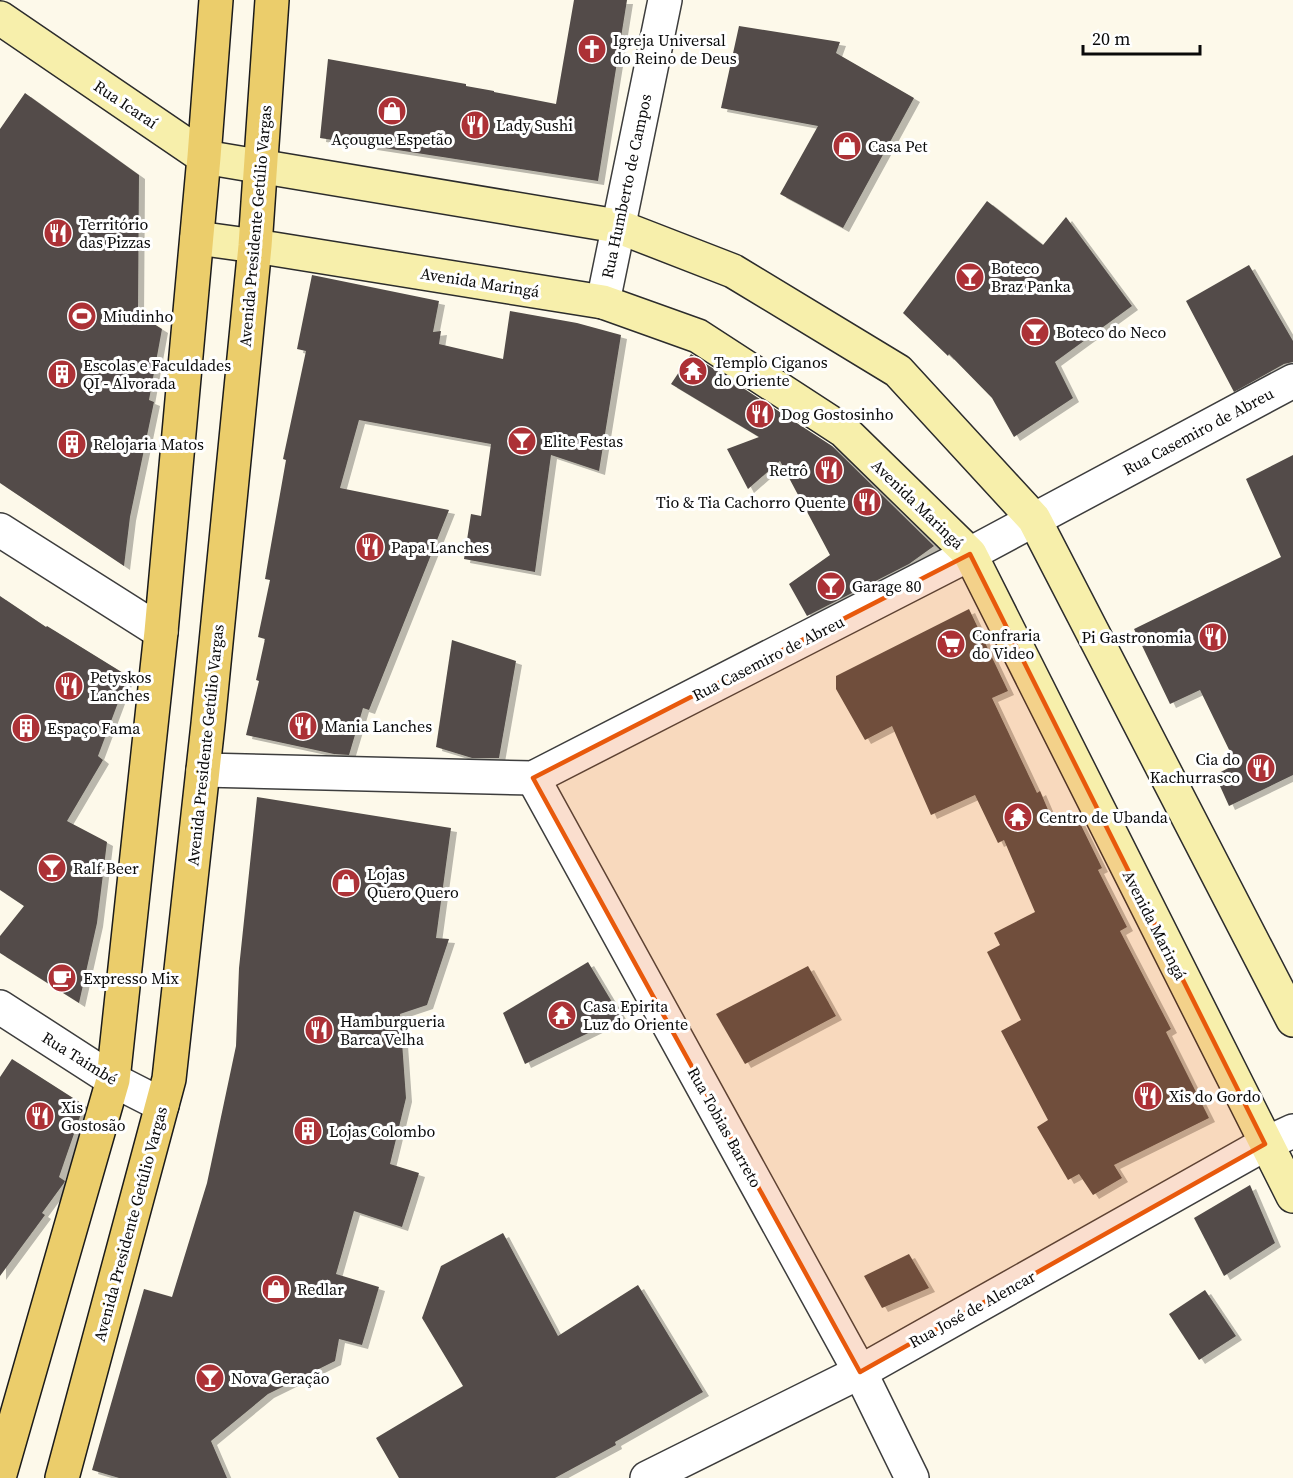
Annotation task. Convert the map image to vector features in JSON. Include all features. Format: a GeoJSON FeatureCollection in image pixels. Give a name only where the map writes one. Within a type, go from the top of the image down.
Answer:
{"type":"FeatureCollection","features":[{"type":"Feature","properties":{"kind":"main road"},"geometry":{"type":"LineString","coordinates":[[0,1474],[113,1080],[162,632],[216,0]]}},
{"type":"Feature","properties":{"kind":"main road","name":"Avenida Presidente Getúlio Vargas"},"geometry":{"type":"LineString","coordinates":[[62,1478],[169,1079],[203,770],[255,246],[272,0]]}},
{"type":"Feature","properties":{"kind":"main road","name":"Rua Icaraí"},"geometry":{"type":"LineString","coordinates":[[0,18],[204,157],[262,166]]}},
{"type":"Feature","properties":{"kind":"main road"},"geometry":{"type":"LineString","coordinates":[[262,166],[617,226],[733,271],[898,371],[1034,519],[1293,1020]]}},
{"type":"Feature","properties":{"kind":"main road","name":"Avenida Maringá"},"geometry":{"type":"LineString","coordinates":[[197,238],[603,302],[698,336],[844,431],[970,554],[1279,1137],[1293,1196]]}},
{"type":"Feature","properties":{"kind":"street","name":"Rua Humberto de Campos"},"geometry":{"type":"LineString","coordinates":[[603,302],[665,0]]}},
{"type":"Feature","properties":{"kind":"street","name":"Rua Casemiro de Abreu"},"geometry":{"type":"LineString","coordinates":[[203,770],[533,778],[970,554],[1293,381]]}},
{"type":"Feature","properties":{"kind":"street"},"geometry":{"type":"LineString","coordinates":[[0,530],[162,632]]}},
{"type":"Feature","properties":{"kind":"street","name":"Rua Tobias Barreto"},"geometry":{"type":"LineString","coordinates":[[533,778],[860,1372],[912,1478]]}},
{"type":"Feature","properties":{"kind":"street","name":"Rua Taimbé"},"geometry":{"type":"LineString","coordinates":[[0,1007],[113,1080],[162,1105]]}},
{"type":"Feature","properties":{"kind":"street","name":"Rua José de Alencar"},"geometry":{"type":"LineString","coordinates":[[647,1478],[860,1372],[1279,1137]]}},
{"type":"Feature","properties":{"kind":"highlighted area"},"geometry":{"type":"Polygon","coordinates":[[[970,554],[1265,1144],[860,1372],[533,778],[970,554]]]}},
{"type":"Feature","properties":{"kind":"building"},"geometry":{"type":"Polygon","coordinates":[[[574,0],[627,0],[598,181],[320,138],[328,59],[466,84],[466,86],[556,104],[574,0]]]}},
{"type":"Feature","properties":{"kind":"building"},"geometry":{"type":"Polygon","coordinates":[[[739,26],[840,42],[836,53],[914,98],[843,228],[780,194],[818,126],[721,108],[739,26]]]}},
{"type":"Feature","properties":{"kind":"building"},"geometry":{"type":"Polygon","coordinates":[[[25,93],[139,175],[138,314],[162,329],[149,400],[154,402],[130,517],[124,566],[0,483],[0,129],[25,93]]]}},
{"type":"Feature","properties":{"kind":"building"},"geometry":{"type":"Polygon","coordinates":[[[987,201],[1043,245],[1066,217],[1132,306],[1055,362],[1073,398],[1014,437],[992,398],[949,354],[948,356],[903,313],[987,201]]]}},
{"type":"Feature","properties":{"kind":"building"},"geometry":{"type":"Polygon","coordinates":[[[1249,265],[1293,341],[1293,362],[1284,364],[1234,392],[1186,301],[1249,265]]]}},
{"type":"Feature","properties":{"kind":"building"},"geometry":{"type":"Polygon","coordinates":[[[312,275],[439,301],[433,332],[441,331],[439,344],[503,359],[510,311],[577,323],[621,335],[599,471],[551,455],[535,572],[464,559],[471,514],[481,516],[491,444],[359,420],[340,488],[449,510],[369,710],[363,708],[349,755],[334,754],[246,735],[259,681],[256,680],[265,639],[258,637],[270,580],[265,579],[286,460],[283,459],[306,351],[297,349],[312,275]]]}},
{"type":"Feature","properties":{"kind":"building"},"geometry":{"type":"Polygon","coordinates":[[[691,354],[832,446],[934,546],[909,564],[807,616],[789,584],[830,555],[780,461],[748,489],[727,449],[759,437],[671,384],[691,354]]]}},
{"type":"Feature","properties":{"kind":"building"},"geometry":{"type":"Polygon","coordinates":[[[1293,455],[1293,775],[1229,806],[1215,775],[1236,764],[1200,690],[1170,704],[1134,629],[1281,557],[1246,479],[1293,455]]]}},
{"type":"Feature","properties":{"kind":"building"},"geometry":{"type":"Polygon","coordinates":[[[0,596],[46,627],[128,676],[98,756],[103,760],[67,821],[107,842],[97,923],[79,1003],[0,953],[0,936],[24,906],[0,890],[0,596]]]}},
{"type":"Feature","properties":{"kind":"building"},"geometry":{"type":"Polygon","coordinates":[[[969,609],[1008,691],[992,698],[1037,793],[1040,791],[1055,826],[1077,817],[1102,868],[1098,870],[1127,927],[1120,931],[1171,1029],[1166,1032],[1209,1118],[1114,1165],[1122,1178],[1093,1195],[1079,1174],[1068,1180],[1037,1127],[1048,1120],[1001,1031],[1021,1020],[987,952],[1000,945],[994,933],[1035,912],[1004,840],[998,843],[975,795],[931,815],[892,726],[865,740],[836,689],[836,676],[969,609]]]}},
{"type":"Feature","properties":{"kind":"building"},"geometry":{"type":"Polygon","coordinates":[[[452,640],[516,661],[499,758],[472,758],[436,747],[452,640]]]}},
{"type":"Feature","properties":{"kind":"building"},"geometry":{"type":"Polygon","coordinates":[[[257,797],[451,828],[436,938],[449,939],[427,1005],[400,1014],[406,1098],[390,1164],[419,1173],[402,1227],[354,1211],[336,1274],[379,1287],[362,1345],[339,1339],[335,1361],[268,1394],[211,1441],[227,1478],[119,1478],[92,1470],[144,1289],[172,1297],[207,1183],[236,1046],[239,968],[257,797]]]}},
{"type":"Feature","properties":{"kind":"building","name":"Casa Epirita Luz do Oriente"},"geometry":{"type":"Polygon","coordinates":[[[588,962],[621,1017],[525,1064],[503,1013],[588,962]]]}},
{"type":"Feature","properties":{"kind":"building"},"geometry":{"type":"Polygon","coordinates":[[[808,966],[836,1016],[745,1064],[716,1014],[808,966]]]}},
{"type":"Feature","properties":{"kind":"building"},"geometry":{"type":"Polygon","coordinates":[[[12,1059],[84,1105],[59,1177],[65,1181],[42,1213],[45,1215],[0,1276],[0,1077],[12,1059]]]}},
{"type":"Feature","properties":{"kind":"building"},"geometry":{"type":"Polygon","coordinates":[[[1250,1185],[1275,1243],[1224,1276],[1194,1218],[1250,1185]]]}},
{"type":"Feature","properties":{"kind":"building"},"geometry":{"type":"Polygon","coordinates":[[[503,1233],[558,1336],[638,1285],[703,1392],[615,1442],[616,1445],[555,1478],[399,1478],[376,1438],[463,1386],[422,1318],[441,1266],[503,1233]]]}},
{"type":"Feature","properties":{"kind":"building"},"geometry":{"type":"Polygon","coordinates":[[[909,1254],[929,1288],[882,1308],[864,1276],[909,1254]]]}},
{"type":"Feature","properties":{"kind":"building"},"geometry":{"type":"Polygon","coordinates":[[[1205,1290],[1236,1336],[1199,1360],[1169,1314],[1205,1290]]]}},
{"type":"Feature","properties":{"kind":"place","name":"Igreja Universal do Reino de Deus"},"geometry":{"type":"Point","coordinates":[592,49]}},
{"type":"Feature","properties":{"kind":"place","name":"Açougue Espetão"},"geometry":{"type":"Point","coordinates":[392,111]}},
{"type":"Feature","properties":{"kind":"place","name":"Lady Sushi"},"geometry":{"type":"Point","coordinates":[475,125]}},
{"type":"Feature","properties":{"kind":"place","name":"Casa Pet"},"geometry":{"type":"Point","coordinates":[847,146]}},
{"type":"Feature","properties":{"kind":"place","name":"Território das Pizzas"},"geometry":{"type":"Point","coordinates":[58,233]}},
{"type":"Feature","properties":{"kind":"place","name":"Boteco Braz Panka"},"geometry":{"type":"Point","coordinates":[970,277]}},
{"type":"Feature","properties":{"kind":"place","name":"Miudinho"},"geometry":{"type":"Point","coordinates":[82,316]}},
{"type":"Feature","properties":{"kind":"place","name":"Boteco do Neco"},"geometry":{"type":"Point","coordinates":[1035,332]}},
{"type":"Feature","properties":{"kind":"place","name":"Templo Ciganos do Oriente"},"geometry":{"type":"Point","coordinates":[693,371]}},
{"type":"Feature","properties":{"kind":"place","name":"Escolas e Faculdades QI - Alvorada"},"geometry":{"type":"Point","coordinates":[62,374]}},
{"type":"Feature","properties":{"kind":"place","name":"Dog Gostosinho"},"geometry":{"type":"Point","coordinates":[760,414]}},
{"type":"Feature","properties":{"kind":"place","name":"Elite Festas"},"geometry":{"type":"Point","coordinates":[522,441]}},
{"type":"Feature","properties":{"kind":"place","name":"Relojaria Matos"},"geometry":{"type":"Point","coordinates":[72,444]}},
{"type":"Feature","properties":{"kind":"place","name":"Retrô"},"geometry":{"type":"Point","coordinates":[829,470]}},
{"type":"Feature","properties":{"kind":"place","name":"Tio & Tia Cachorro Quente"},"geometry":{"type":"Point","coordinates":[867,502]}},
{"type":"Feature","properties":{"kind":"place","name":"Papa Lanches"},"geometry":{"type":"Point","coordinates":[370,547]}},
{"type":"Feature","properties":{"kind":"place","name":"Garage 80"},"geometry":{"type":"Point","coordinates":[831,586]}},
{"type":"Feature","properties":{"kind":"place","name":"Pi Gastronomia"},"geometry":{"type":"Point","coordinates":[1213,637]}},
{"type":"Feature","properties":{"kind":"place","name":"Confraria do Video"},"geometry":{"type":"Point","coordinates":[951,644]}},
{"type":"Feature","properties":{"kind":"place","name":"Petyskos Lanches"},"geometry":{"type":"Point","coordinates":[69,686]}},
{"type":"Feature","properties":{"kind":"place","name":"Mania Lanches"},"geometry":{"type":"Point","coordinates":[303,726]}},
{"type":"Feature","properties":{"kind":"place","name":"Espaço Fama"},"geometry":{"type":"Point","coordinates":[26,728]}},
{"type":"Feature","properties":{"kind":"place","name":"Cia do Kachurrasco"},"geometry":{"type":"Point","coordinates":[1261,768]}},
{"type":"Feature","properties":{"kind":"place","name":"Centro de Ubanda"},"geometry":{"type":"Point","coordinates":[1018,817]}},
{"type":"Feature","properties":{"kind":"place","name":"Ralf Beer"},"geometry":{"type":"Point","coordinates":[52,868]}},
{"type":"Feature","properties":{"kind":"place","name":"Lojas Quero Quero"},"geometry":{"type":"Point","coordinates":[346,883]}},
{"type":"Feature","properties":{"kind":"place","name":"Expresso Mix"},"geometry":{"type":"Point","coordinates":[62,978]}},
{"type":"Feature","properties":{"kind":"place","name":"Casa Epirita Luz do Oriente"},"geometry":{"type":"Point","coordinates":[562,1015]}},
{"type":"Feature","properties":{"kind":"place","name":"Hamburgueria Barca Velha"},"geometry":{"type":"Point","coordinates":[319,1030]}},
{"type":"Feature","properties":{"kind":"place","name":"Xis do Gordo"},"geometry":{"type":"Point","coordinates":[1148,1096]}},
{"type":"Feature","properties":{"kind":"place","name":"Xis Gostosão"},"geometry":{"type":"Point","coordinates":[40,1116]}},
{"type":"Feature","properties":{"kind":"place","name":"Lojas Colombo"},"geometry":{"type":"Point","coordinates":[308,1131]}},
{"type":"Feature","properties":{"kind":"place","name":"Redlar"},"geometry":{"type":"Point","coordinates":[276,1289]}},
{"type":"Feature","properties":{"kind":"place","name":"Nova Geração"},"geometry":{"type":"Point","coordinates":[210,1378]}}]}
